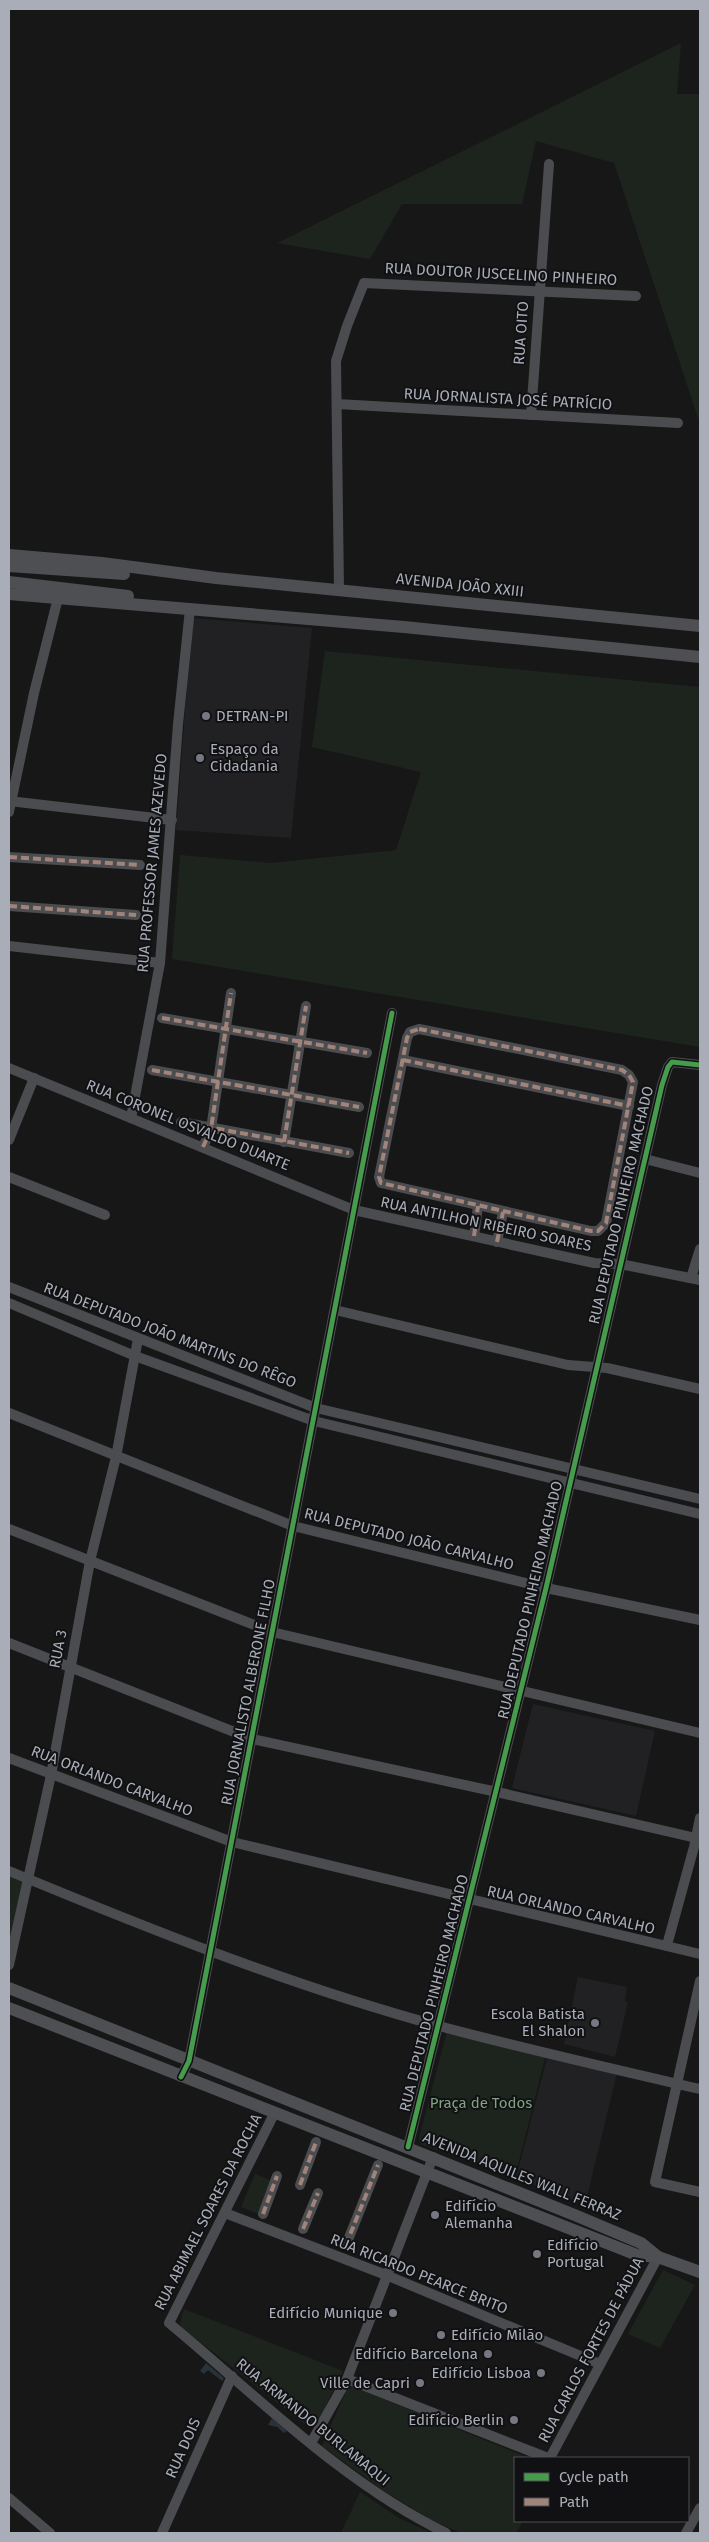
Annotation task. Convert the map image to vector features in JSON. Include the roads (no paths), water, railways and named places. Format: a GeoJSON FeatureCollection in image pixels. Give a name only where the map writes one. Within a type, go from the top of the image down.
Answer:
{"type":"FeatureCollection","features":[{"type":"Feature","properties":{"kind":"main road","name":"AVENIDA JOÃO XXIII"},"geometry":{"type":"LineString","coordinates":[[9,555],[216,578],[700,626]]}},
{"type":"Feature","properties":{"kind":"main road","name":"AVENIDA JOÃO XXIII"},"geometry":{"type":"LineString","coordinates":[[9,566],[216,578]]}},
{"type":"Feature","properties":{"kind":"main road"},"geometry":{"type":"LineString","coordinates":[[9,582],[76,588],[262,615]]}},
{"type":"Feature","properties":{"kind":"main road"},"geometry":{"type":"LineString","coordinates":[[9,594],[262,615],[700,657]]}},
{"type":"Feature","properties":{"kind":"main road","name":"AVENIDA AQUILES WALL FERRAZ"},"geometry":{"type":"LineString","coordinates":[[9,1988],[433,2157],[640,2243],[658,2257]]}},
{"type":"Feature","properties":{"kind":"main road","name":"AVENIDA AQUILES WALL FERRAZ"},"geometry":{"type":"LineString","coordinates":[[9,2008],[274,2114],[637,2255],[658,2257],[699,2272]]}},
{"type":"Feature","properties":{"kind":"street","name":"RUA OITO"},"geometry":{"type":"LineString","coordinates":[[531,415],[549,164]]}},
{"type":"Feature","properties":{"kind":"street","name":"RUA DOUTOR JUSCELINO PINHEIRO"},"geometry":{"type":"LineString","coordinates":[[337,404],[336,361],[339,348],[364,282],[636,296]]}},
{"type":"Feature","properties":{"kind":"street","name":"RUA JORNALISTA JOSÉ PATRÍCIO"},"geometry":{"type":"LineString","coordinates":[[337,404],[678,423]]}},
{"type":"Feature","properties":{"kind":"street"},"geometry":{"type":"LineString","coordinates":[[337,404],[339,590]]}},
{"type":"Feature","properties":{"kind":"street"},"geometry":{"type":"LineString","coordinates":[[9,812],[34,693],[58,598]]}},
{"type":"Feature","properties":{"kind":"street","name":"RUA PROFESSOR JAMES AZEVEDO"},"geometry":{"type":"LineString","coordinates":[[131,1118],[160,963],[178,724],[190,609]]}},
{"type":"Feature","properties":{"kind":"street"},"geometry":{"type":"LineString","coordinates":[[10,801],[172,820]]}},
{"type":"Feature","properties":{"kind":"street"},"geometry":{"type":"LineString","coordinates":[[9,857],[140,865]]}},
{"type":"Feature","properties":{"kind":"street"},"geometry":{"type":"LineString","coordinates":[[9,906],[136,916]]}},
{"type":"Feature","properties":{"kind":"street"},"geometry":{"type":"LineString","coordinates":[[9,946],[160,963]]}},
{"type":"Feature","properties":{"kind":"street"},"geometry":{"type":"LineString","coordinates":[[203,1147],[211,1129],[231,992]]}},
{"type":"Feature","properties":{"kind":"street"},"geometry":{"type":"LineString","coordinates":[[284,1142],[306,1006]]}},
{"type":"Feature","properties":{"kind":"street"},"geometry":{"type":"LineString","coordinates":[[354,1210],[392,1013]]}},
{"type":"Feature","properties":{"kind":"street"},"geometry":{"type":"LineString","coordinates":[[162,1018],[367,1053]]}},
{"type":"Feature","properties":{"kind":"street"},"geometry":{"type":"LineString","coordinates":[[419,1029],[622,1070],[630,1075],[633,1082],[628,1106],[606,1223],[598,1231],[503,1212],[381,1184],[379,1177],[407,1038],[410,1032],[419,1029]]}},
{"type":"Feature","properties":{"kind":"street"},"geometry":{"type":"LineString","coordinates":[[403,1060],[628,1106]]}},
{"type":"Feature","properties":{"kind":"street","name":"RUA DEPUTADO PINHEIRO MACHADO"},"geometry":{"type":"LineString","coordinates":[[408,2147],[546,1588],[665,1074],[670,1064],[676,1060],[700,1065]]}},
{"type":"Feature","properties":{"kind":"street","name":"RUA CORONEL OSVALDO DUARTE"},"geometry":{"type":"LineString","coordinates":[[9,1068],[354,1210]]}},
{"type":"Feature","properties":{"kind":"street"},"geometry":{"type":"LineString","coordinates":[[152,1070],[359,1107]]}},
{"type":"Feature","properties":{"kind":"street"},"geometry":{"type":"LineString","coordinates":[[9,1140],[34,1078]]}},
{"type":"Feature","properties":{"kind":"street"},"geometry":{"type":"LineString","coordinates":[[181,1122],[349,1153]]}},
{"type":"Feature","properties":{"kind":"street"},"geometry":{"type":"LineString","coordinates":[[645,1159],[700,1173]]}},
{"type":"Feature","properties":{"kind":"street"},"geometry":{"type":"LineString","coordinates":[[9,1177],[105,1215]]}},
{"type":"Feature","properties":{"kind":"street"},"geometry":{"type":"LineString","coordinates":[[474,1236],[478,1206]]}},
{"type":"Feature","properties":{"kind":"street","name":"RUA ANTILHON RIBEIRO SOARES"},"geometry":{"type":"LineString","coordinates":[[354,1210],[594,1263],[620,1264],[696,1279]]}},
{"type":"Feature","properties":{"kind":"street","name":"RUA JORNALISTO ALBERONE FILHO"},"geometry":{"type":"LineString","coordinates":[[182,2077],[189,2061],[354,1210]]}},
{"type":"Feature","properties":{"kind":"street"},"geometry":{"type":"LineString","coordinates":[[497,1242],[503,1212]]}},
{"type":"Feature","properties":{"kind":"street"},"geometry":{"type":"LineString","coordinates":[[696,1279],[700,1249]]}},
{"type":"Feature","properties":{"kind":"street","name":"RUA DEPUTADO JOÃO MARTINS DO RÊGO"},"geometry":{"type":"LineString","coordinates":[[9,1287],[316,1408],[700,1499]]}},
{"type":"Feature","properties":{"kind":"street","name":"RUA DEPUTADO JOÃO MARTINS DO RÊGO"},"geometry":{"type":"LineString","coordinates":[[9,1303],[135,1356],[314,1421],[700,1514]]}},
{"type":"Feature","properties":{"kind":"street"},"geometry":{"type":"LineString","coordinates":[[335,1310],[568,1365],[624,1371],[700,1389]]}},
{"type":"Feature","properties":{"kind":"street","name":"RUA 3"},"geometry":{"type":"LineString","coordinates":[[9,1965],[51,1775],[90,1561],[116,1457],[138,1339]]}},
{"type":"Feature","properties":{"kind":"street","name":"RUA DEPUTADO JOÃO CARVALHO"},"geometry":{"type":"LineString","coordinates":[[9,1414],[293,1526],[546,1588],[700,1620]]}},
{"type":"Feature","properties":{"kind":"street"},"geometry":{"type":"LineString","coordinates":[[9,1529],[272,1632],[700,1733]]}},
{"type":"Feature","properties":{"kind":"street"},"geometry":{"type":"LineString","coordinates":[[9,1643],[252,1739],[497,1792],[697,1845]]}},
{"type":"Feature","properties":{"kind":"street","name":"RUA ORLANDO CARVALHO"},"geometry":{"type":"LineString","coordinates":[[9,1758],[232,1842],[700,1954]]}},
{"type":"Feature","properties":{"kind":"street"},"geometry":{"type":"LineString","coordinates":[[667,1945],[697,1845],[700,1818]]}},
{"type":"Feature","properties":{"kind":"street"},"geometry":{"type":"LineString","coordinates":[[9,1871],[210,1952],[438,2026],[700,2089]]}},
{"type":"Feature","properties":{"kind":"street"},"geometry":{"type":"LineString","coordinates":[[700,1981],[655,2182],[700,2192]]}},
{"type":"Feature","properties":{"kind":"street","name":"RUA ABIMAEL SOARES DA ROCHA"},"geometry":{"type":"LineString","coordinates":[[169,2323],[274,2114]]}},
{"type":"Feature","properties":{"kind":"street"},"geometry":{"type":"LineString","coordinates":[[300,2185],[316,2142]]}},
{"type":"Feature","properties":{"kind":"street"},"geometry":{"type":"LineString","coordinates":[[311,2443],[347,2379],[386,2275],[400,2226],[433,2157]]}},
{"type":"Feature","properties":{"kind":"street"},"geometry":{"type":"LineString","coordinates":[[346,2245],[378,2165]]}},
{"type":"Feature","properties":{"kind":"street"},"geometry":{"type":"LineString","coordinates":[[263,2214],[277,2176]]}},
{"type":"Feature","properties":{"kind":"street"},"geometry":{"type":"LineString","coordinates":[[303,2229],[318,2193]]}},
{"type":"Feature","properties":{"kind":"street","name":"RUA RICARDO PEARCE BRITO"},"geometry":{"type":"LineString","coordinates":[[225,2213],[386,2275],[600,2364]]}},
{"type":"Feature","properties":{"kind":"street","name":"RUA CARLOS FORTES DE PÁDUA"},"geometry":{"type":"LineString","coordinates":[[550,2457],[623,2317],[658,2257]]}},
{"type":"Feature","properties":{"kind":"street","name":"RUA ARMANDO BURLAMAQUI"},"geometry":{"type":"LineString","coordinates":[[169,2323],[359,2482],[401,2510],[446,2533]]}},
{"type":"Feature","properties":{"kind":"street","name":"RUA DOIS"},"geometry":{"type":"LineString","coordinates":[[162,2533],[232,2376]]}},
{"type":"Feature","properties":{"kind":"street"},"geometry":{"type":"LineString","coordinates":[[347,2379],[546,2457]]}},
{"type":"Feature","properties":{"kind":"street"},"geometry":{"type":"LineString","coordinates":[[9,2498],[50,2533]]}},
{"type":"Feature","properties":{"kind":"street"},"geometry":{"type":"LineString","coordinates":[[686,2533],[700,2508]]}},
{"type":"Feature","properties":{"kind":"place","name":"DETRAN-PI"},"geometry":{"type":"Point","coordinates":[206,716]}},
{"type":"Feature","properties":{"kind":"place","name":"Espaço da Cidadania"},"geometry":{"type":"Point","coordinates":[200,758]}},
{"type":"Feature","properties":{"kind":"place","name":"Escola Batista El Shalon"},"geometry":{"type":"Point","coordinates":[595,2023]}},
{"type":"Feature","properties":{"kind":"place","name":"Edifício Alemanha"},"geometry":{"type":"Point","coordinates":[435,2215]}},
{"type":"Feature","properties":{"kind":"place","name":"Edifício Portugal"},"geometry":{"type":"Point","coordinates":[537,2254]}},
{"type":"Feature","properties":{"kind":"place","name":"Edifício Munique"},"geometry":{"type":"Point","coordinates":[393,2313]}},
{"type":"Feature","properties":{"kind":"place","name":"Edifício Milão"},"geometry":{"type":"Point","coordinates":[441,2335]}},
{"type":"Feature","properties":{"kind":"place","name":"Edifício Barcelona"},"geometry":{"type":"Point","coordinates":[488,2354]}},
{"type":"Feature","properties":{"kind":"place","name":"Edifício Lisboa"},"geometry":{"type":"Point","coordinates":[541,2373]}},
{"type":"Feature","properties":{"kind":"place","name":"Ville de Capri"},"geometry":{"type":"Point","coordinates":[420,2383]}},
{"type":"Feature","properties":{"kind":"place","name":"Edifício Berlin"},"geometry":{"type":"Point","coordinates":[514,2420]}},
{"type":"Feature","properties":{"kind":"park label","name":"Praça de Todos"},"geometry":{"type":"Point","coordinates":[481,2103]}}]}
